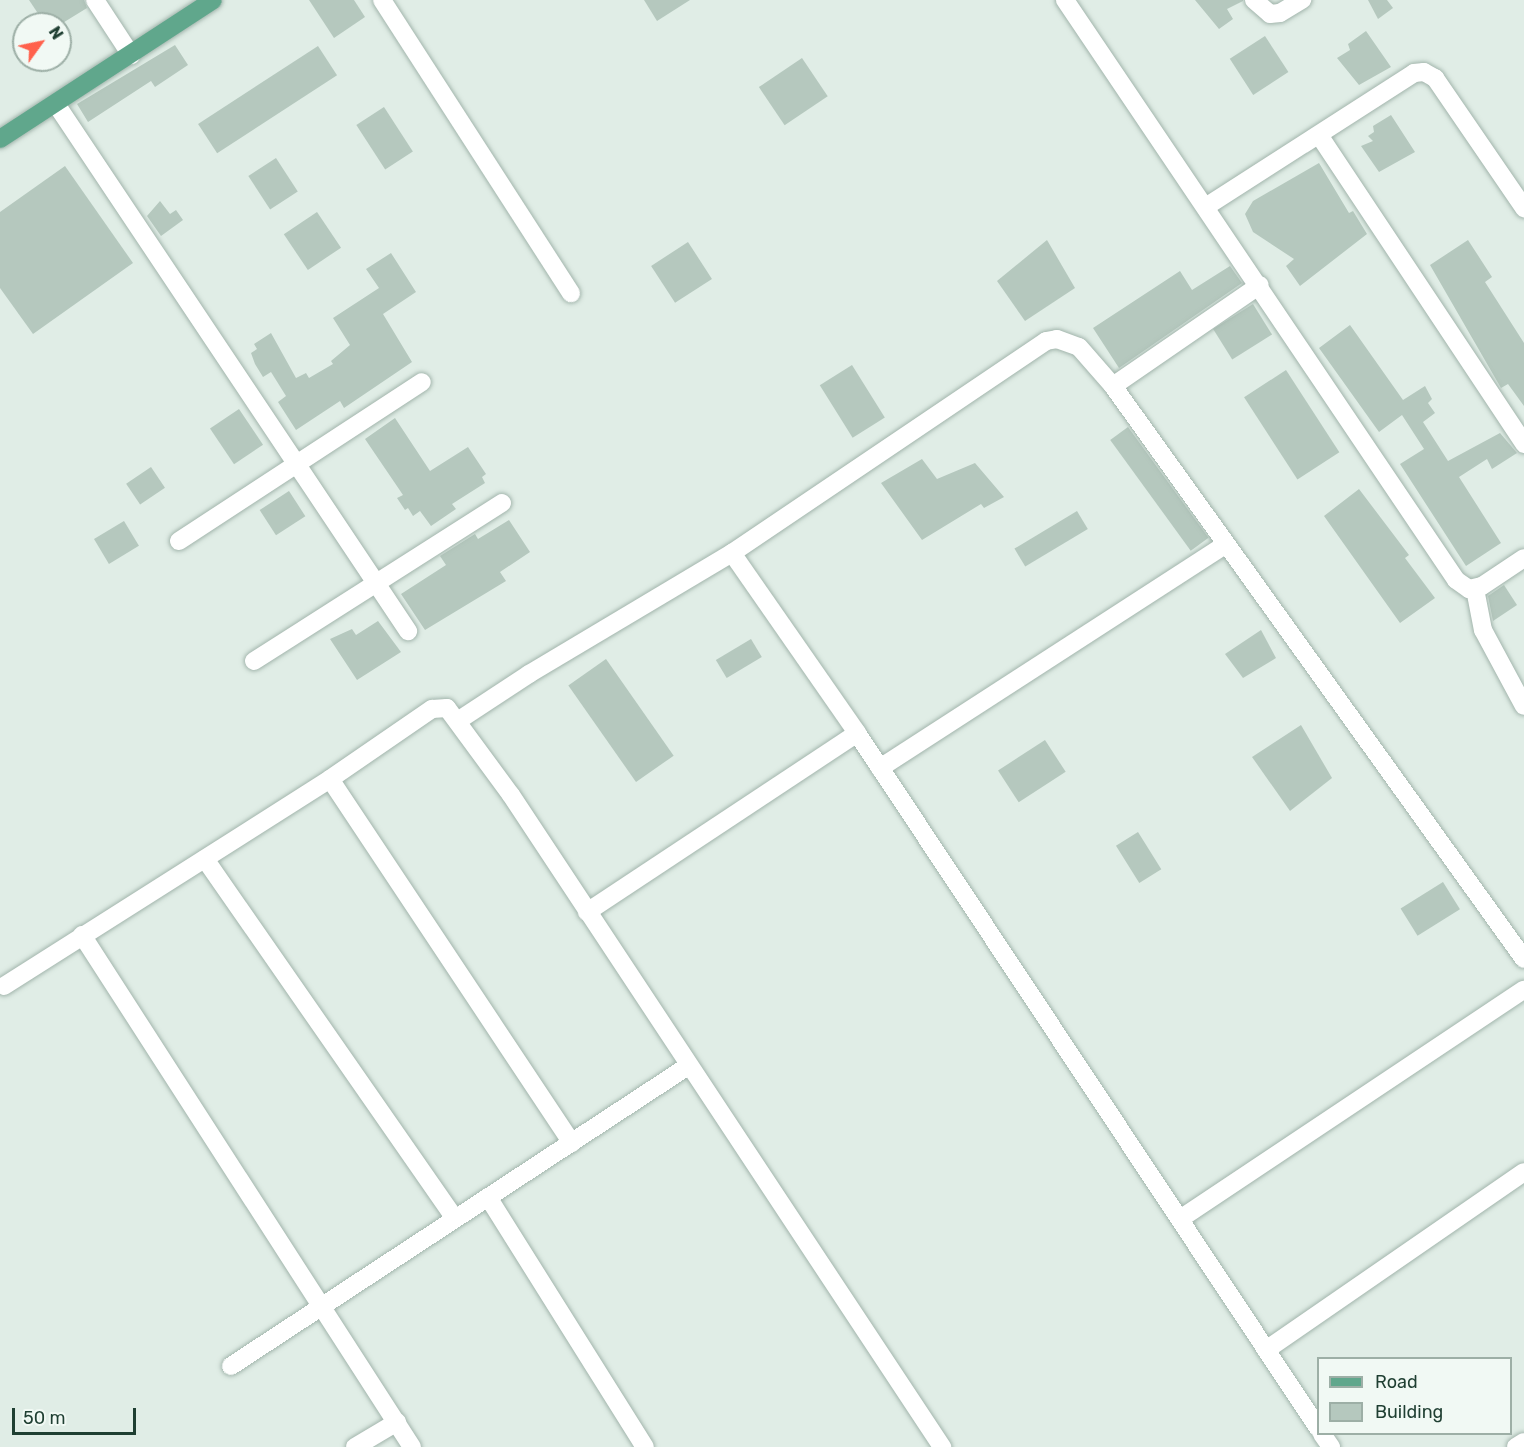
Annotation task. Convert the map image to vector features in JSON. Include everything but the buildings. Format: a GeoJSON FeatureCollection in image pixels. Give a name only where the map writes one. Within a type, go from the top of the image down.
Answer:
{"type":"FeatureCollection","features":[{"type":"Feature","properties":{"kind":"main road"},"geometry":{"type":"LineString","coordinates":[[0,139],[213,0]]}},
{"type":"Feature","properties":{"kind":"street"},"geometry":{"type":"LineString","coordinates":[[95,0],[130,55]]}},
{"type":"Feature","properties":{"kind":"street"},"geometry":{"type":"LineString","coordinates":[[382,0],[571,293]]}},
{"type":"Feature","properties":{"kind":"street"},"geometry":{"type":"LineString","coordinates":[[1065,0],[1207,206],[1456,580],[1462,586],[1475,589],[1524,558]]}},
{"type":"Feature","properties":{"kind":"street"},"geometry":{"type":"LineString","coordinates":[[1254,0],[1270,14],[1280,13],[1302,0]]}},
{"type":"Feature","properties":{"kind":"street"},"geometry":{"type":"LineString","coordinates":[[1207,206],[1414,73],[1430,74],[1524,208]]}},
{"type":"Feature","properties":{"kind":"street"},"geometry":{"type":"LineString","coordinates":[[56,104],[408,631]]}},
{"type":"Feature","properties":{"kind":"street"},"geometry":{"type":"LineString","coordinates":[[1320,135],[1524,444]]}},
{"type":"Feature","properties":{"kind":"street"},"geometry":{"type":"LineString","coordinates":[[1113,386],[1260,285]]}},
{"type":"Feature","properties":{"kind":"street"},"geometry":{"type":"LineString","coordinates":[[459,720],[528,674],[732,553],[1046,341],[1057,339],[1079,347],[1113,386],[1524,959]]}},
{"type":"Feature","properties":{"kind":"street"},"geometry":{"type":"LineString","coordinates":[[179,541],[422,382]]}},
{"type":"Feature","properties":{"kind":"street"},"geometry":{"type":"LineString","coordinates":[[254,661],[502,503]]}},
{"type":"Feature","properties":{"kind":"street"},"geometry":{"type":"LineString","coordinates":[[880,768],[1226,544]]}},
{"type":"Feature","properties":{"kind":"street"},"geometry":{"type":"LineString","coordinates":[[732,553],[857,733],[1317,1426]]}},
{"type":"Feature","properties":{"kind":"street"},"geometry":{"type":"LineString","coordinates":[[1475,589],[1483,630],[1524,706]]}},
{"type":"Feature","properties":{"kind":"street"},"geometry":{"type":"LineString","coordinates":[[3,986],[330,779],[437,707],[447,708],[459,720],[942,1447]]}},
{"type":"Feature","properties":{"kind":"street"},"geometry":{"type":"LineString","coordinates":[[587,912],[857,733]]}},
{"type":"Feature","properties":{"kind":"street"},"geometry":{"type":"LineString","coordinates":[[330,779],[572,1143]]}},
{"type":"Feature","properties":{"kind":"street"},"geometry":{"type":"LineString","coordinates":[[205,859],[455,1219]]}},
{"type":"Feature","properties":{"kind":"street"},"geometry":{"type":"LineString","coordinates":[[82,935],[324,1305],[412,1447]]}},
{"type":"Feature","properties":{"kind":"street"},"geometry":{"type":"LineString","coordinates":[[1180,1219],[1524,990]]}},
{"type":"Feature","properties":{"kind":"street"},"geometry":{"type":"LineString","coordinates":[[231,1366],[688,1066]]}},
{"type":"Feature","properties":{"kind":"street"},"geometry":{"type":"LineString","coordinates":[[1266,1350],[1524,1172]]}},
{"type":"Feature","properties":{"kind":"street"},"geometry":{"type":"LineString","coordinates":[[488,1197],[645,1447]]}},
{"type":"Feature","properties":{"kind":"street"},"geometry":{"type":"LineString","coordinates":[[355,1447],[397,1422]]}},
{"type":"Feature","properties":{"kind":"street"},"geometry":{"type":"LineString","coordinates":[[1516,1447],[1524,1442]]}}]}
